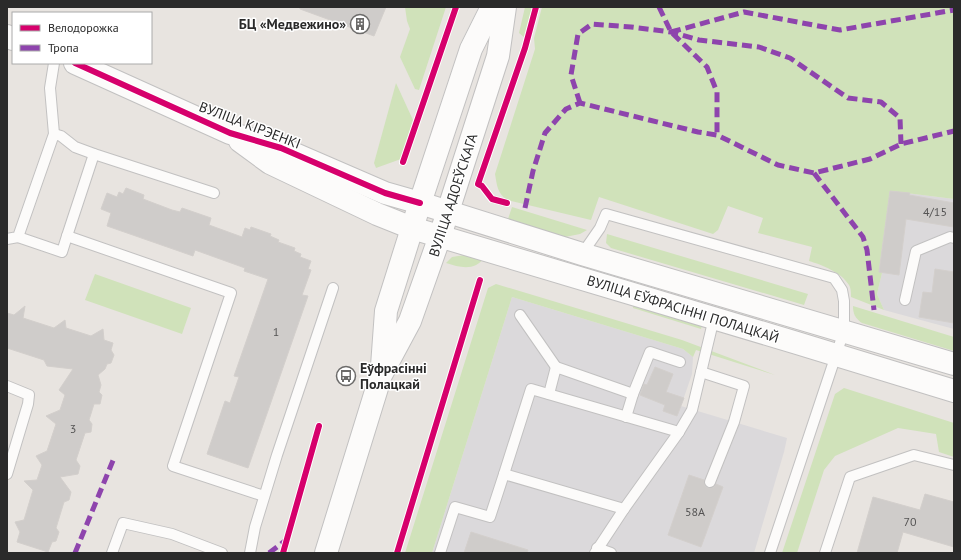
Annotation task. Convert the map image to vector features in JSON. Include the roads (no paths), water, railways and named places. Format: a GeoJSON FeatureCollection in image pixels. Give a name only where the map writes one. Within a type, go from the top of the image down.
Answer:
{"type":"FeatureCollection","features":[{"type":"Feature","properties":{"kind":"main road","name":"ВУЛІЦА АДОЕЎСКАГА"},"geometry":{"type":"LineString","coordinates":[[381,375],[386,311],[471,49],[492,7]]}},
{"type":"Feature","properties":{"kind":"main road","name":"ВУЛІЦА АДОЕЎСКАГА"},"geometry":{"type":"LineString","coordinates":[[326,553],[381,375],[410,321],[448,212],[498,56],[505,7]]}},
{"type":"Feature","properties":{"kind":"main road","name":"ВУЛІЦА КІРЭЕНКІ"},"geometry":{"type":"LineString","coordinates":[[77,64],[230,132],[281,148],[385,193],[420,203]]}},
{"type":"Feature","properties":{"kind":"main road","name":"ВУЛІЦА КІРЭЕНКІ"},"geometry":{"type":"LineString","coordinates":[[230,132],[270,163],[377,214],[412,228]]}},
{"type":"Feature","properties":{"kind":"main road","name":"ВУЛІЦА ЕЎФРАСІННІ ПОЛАЦКАЙ"},"geometry":{"type":"LineString","coordinates":[[420,203],[582,254],[954,364]]}},
{"type":"Feature","properties":{"kind":"main road","name":"ВУЛІЦА ЕЎФРАСІННІ ПОЛАЦКАЙ"},"geometry":{"type":"LineString","coordinates":[[412,228],[954,391]]}},
{"type":"Feature","properties":{"kind":"lane"},"geometry":{"type":"LineString","coordinates":[[18,237],[54,134],[50,88],[54,64]]}},
{"type":"Feature","properties":{"kind":"lane"},"geometry":{"type":"LineString","coordinates":[[54,134],[61,136],[75,147],[94,154],[214,192]]}},
{"type":"Feature","properties":{"kind":"lane"},"geometry":{"type":"LineString","coordinates":[[7,239],[18,237],[62,252],[94,154]]}},
{"type":"Feature","properties":{"kind":"lane"},"geometry":{"type":"LineString","coordinates":[[582,254],[600,228],[606,214],[834,278],[842,290],[844,301],[844,331],[770,553]]}},
{"type":"Feature","properties":{"kind":"lane"},"geometry":{"type":"LineString","coordinates":[[67,236],[232,293],[173,466],[264,496]]}},
{"type":"Feature","properties":{"kind":"lane"},"geometry":{"type":"LineString","coordinates":[[905,300],[916,251],[950,237],[954,238]]}},
{"type":"Feature","properties":{"kind":"lane"},"geometry":{"type":"LineString","coordinates":[[250,553],[255,527],[264,496],[334,288]]}},
{"type":"Feature","properties":{"kind":"lane"},"geometry":{"type":"LineString","coordinates":[[520,315],[556,368],[633,394]]}},
{"type":"Feature","properties":{"kind":"lane"},"geometry":{"type":"LineString","coordinates":[[612,553],[596,551],[679,432],[692,410],[714,318]]}},
{"type":"Feature","properties":{"kind":"lane"},"geometry":{"type":"LineString","coordinates":[[626,417],[633,394],[650,352],[680,362]]}},
{"type":"Feature","properties":{"kind":"lane"},"geometry":{"type":"LineString","coordinates":[[549,394],[556,368]]}},
{"type":"Feature","properties":{"kind":"lane"},"geometry":{"type":"LineString","coordinates":[[701,372],[744,386],[734,422],[710,482]]}},
{"type":"Feature","properties":{"kind":"lane"},"geometry":{"type":"LineString","coordinates":[[7,386],[30,395],[7,474]]}},
{"type":"Feature","properties":{"kind":"lane"},"geometry":{"type":"LineString","coordinates":[[440,553],[455,507],[490,517],[531,388],[679,432]]}},
{"type":"Feature","properties":{"kind":"lane"},"geometry":{"type":"LineString","coordinates":[[825,553],[850,477],[914,455],[954,465]]}},
{"type":"Feature","properties":{"kind":"lane"},"geometry":{"type":"LineString","coordinates":[[504,474],[624,509]]}},
{"type":"Feature","properties":{"kind":"lane"},"geometry":{"type":"LineString","coordinates":[[112,553],[124,523],[172,534],[222,553]]}},
{"type":"Feature","properties":{"kind":"place","name":"БЦ «Медвежино»"},"geometry":{"type":"Point","coordinates":[360,24]}},
{"type":"Feature","properties":{"kind":"place","name":"Еўфрасінні Полацкай"},"geometry":{"type":"Point","coordinates":[346,376]}}]}
